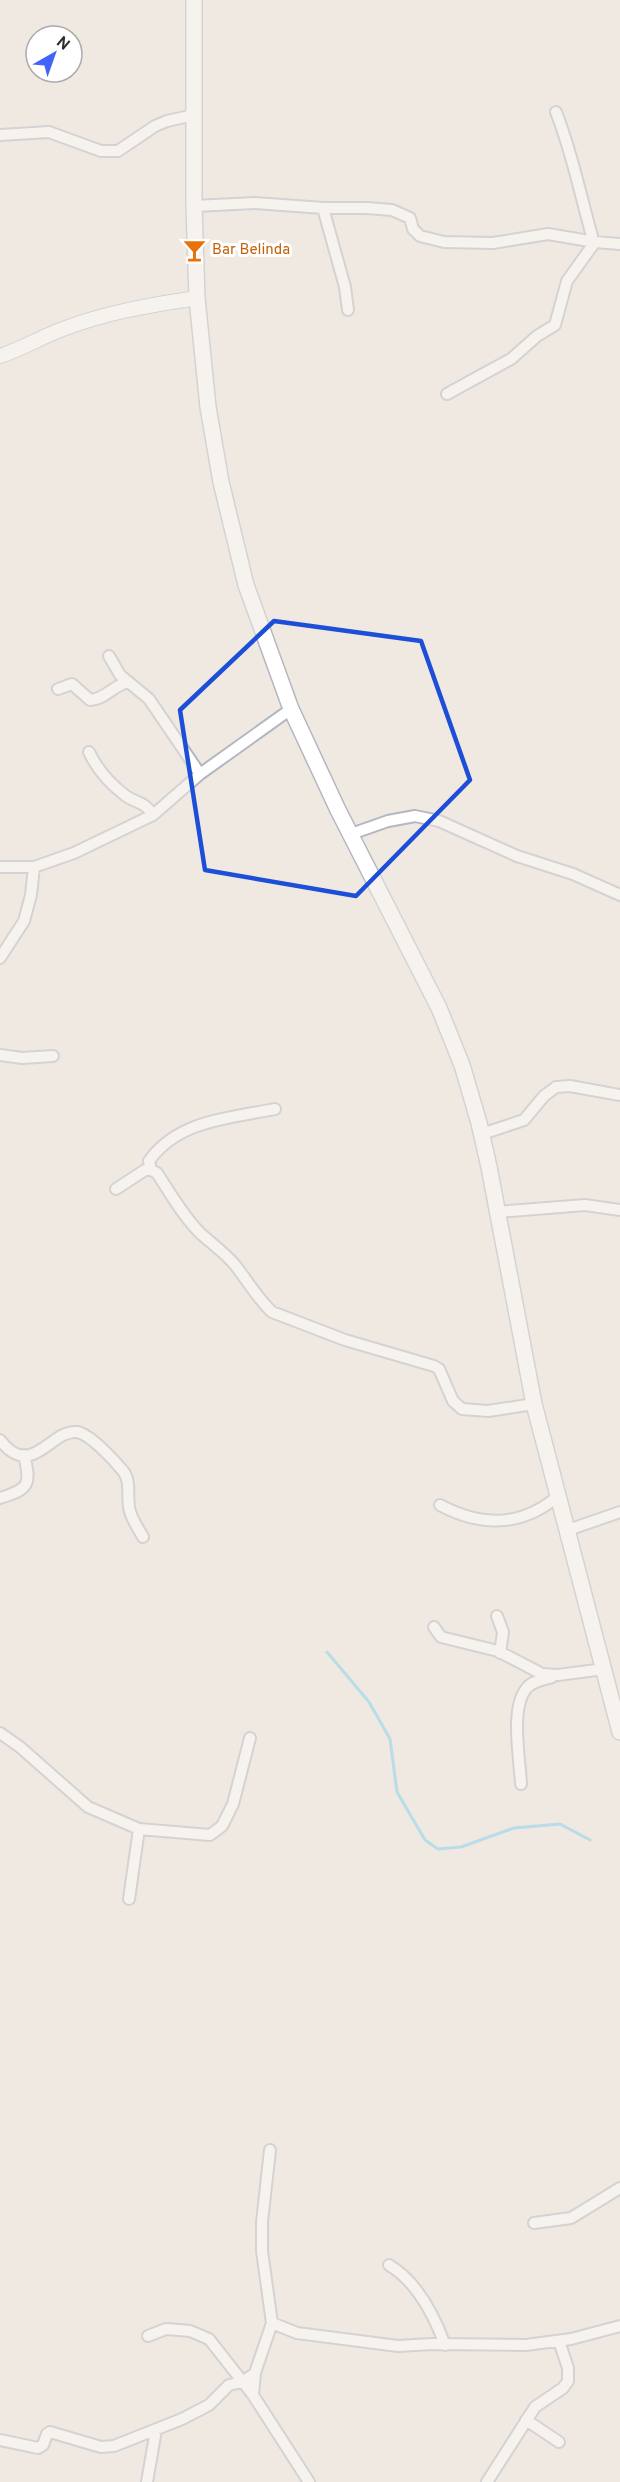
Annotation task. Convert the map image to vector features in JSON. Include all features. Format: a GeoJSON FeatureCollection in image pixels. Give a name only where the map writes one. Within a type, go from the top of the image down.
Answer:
{"type":"FeatureCollection","features":[{"type":"Feature","properties":{"kind":"main road"},"geometry":{"type":"LineString","coordinates":[[194,0],[194,206],[197,298],[208,407],[220,482],[246,585],[291,709],[351,834],[440,1008],[462,1065],[482,1134],[534,1404],[617,1711],[620,1732]]}},
{"type":"Feature","properties":{"kind":"street"},"geometry":{"type":"LineString","coordinates":[[447,394],[511,359],[537,336],[555,324],[567,281],[592,241],[568,140],[556,112]]}},
{"type":"Feature","properties":{"kind":"street"},"geometry":{"type":"LineString","coordinates":[[0,135],[49,132],[101,151],[118,152],[161,123],[194,115]]}},
{"type":"Feature","properties":{"kind":"street"},"geometry":{"type":"LineString","coordinates":[[194,206],[255,203],[323,208],[367,208],[402,213],[410,218],[413,229],[420,236],[444,242],[493,243],[548,234],[620,244]]}},
{"type":"Feature","properties":{"kind":"street"},"geometry":{"type":"LineString","coordinates":[[323,208],[327,230],[345,287],[348,310]]}},
{"type":"Feature","properties":{"kind":"street"},"geometry":{"type":"LineString","coordinates":[[0,356],[20,350],[62,329],[130,308],[197,298]]}},
{"type":"Feature","properties":{"kind":"street"},"geometry":{"type":"LineString","coordinates":[[109,656],[120,675],[149,699],[200,774]]}},
{"type":"Feature","properties":{"kind":"street"},"geometry":{"type":"LineString","coordinates":[[58,689],[72,684],[90,700],[95,700],[119,684],[128,682]]}},
{"type":"Feature","properties":{"kind":"street"},"geometry":{"type":"LineString","coordinates":[[0,867],[34,867],[74,853],[153,815],[200,774],[291,709]]}},
{"type":"Feature","properties":{"kind":"street"},"geometry":{"type":"LineString","coordinates":[[89,752],[104,775],[128,797],[146,804],[153,815]]}},
{"type":"Feature","properties":{"kind":"street"},"geometry":{"type":"LineString","coordinates":[[351,834],[388,821],[415,816],[439,821],[517,856],[573,874],[620,895]]}},
{"type":"Feature","properties":{"kind":"street"},"geometry":{"type":"LineString","coordinates":[[0,958],[24,921],[32,895],[34,867]]}},
{"type":"Feature","properties":{"kind":"street"},"geometry":{"type":"LineString","coordinates":[[0,1055],[22,1058],[52,1056]]}},
{"type":"Feature","properties":{"kind":"street"},"geometry":{"type":"LineString","coordinates":[[482,1134],[524,1120],[544,1096],[556,1087],[570,1086],[620,1095]]}},
{"type":"Feature","properties":{"kind":"street"},"geometry":{"type":"LineString","coordinates":[[151,1170],[149,1161],[156,1151],[195,1125],[275,1109]]}},
{"type":"Feature","properties":{"kind":"street"},"geometry":{"type":"LineString","coordinates":[[116,1189],[145,1170],[157,1173],[201,1234],[220,1248],[272,1312],[345,1340],[434,1366],[439,1369],[453,1401],[462,1409],[488,1411],[534,1404]]}},
{"type":"Feature","properties":{"kind":"street"},"geometry":{"type":"LineString","coordinates":[[497,1212],[585,1205],[620,1210]]}},
{"type":"Feature","properties":{"kind":"street"},"geometry":{"type":"LineString","coordinates":[[0,1440],[13,1453],[24,1455],[44,1450],[71,1432],[78,1432],[90,1438],[124,1473],[129,1489],[129,1508],[142,1537]]}},
{"type":"Feature","properties":{"kind":"street"},"geometry":{"type":"LineString","coordinates":[[0,1498],[27,1486],[29,1476],[24,1455]]}},
{"type":"Feature","properties":{"kind":"street"},"geometry":{"type":"LineString","coordinates":[[440,1505],[473,1520],[497,1520],[517,1518],[538,1512],[558,1496]]}},
{"type":"Feature","properties":{"kind":"street"},"geometry":{"type":"LineString","coordinates":[[568,1530],[620,1512]]}},
{"type":"Feature","properties":{"kind":"street"},"geometry":{"type":"LineString","coordinates":[[497,1616],[503,1632],[501,1653]]}},
{"type":"Feature","properties":{"kind":"street"},"geometry":{"type":"LineString","coordinates":[[434,1627],[441,1637],[501,1653],[542,1674],[558,1675]]}},
{"type":"Feature","properties":{"kind":"street"},"geometry":{"type":"LineString","coordinates":[[521,1784],[517,1720],[525,1689],[534,1682],[558,1675],[604,1669]]}},
{"type":"Feature","properties":{"kind":"street"},"geometry":{"type":"LineString","coordinates":[[0,1733],[36,1760],[88,1807],[140,1829],[210,1834],[222,1826],[233,1804],[250,1738]]}},
{"type":"Feature","properties":{"kind":"street"},"geometry":{"type":"LineString","coordinates":[[129,1899],[140,1829]]}},
{"type":"Feature","properties":{"kind":"street"},"geometry":{"type":"LineString","coordinates":[[253,2395],[255,2373],[272,2323],[262,2251],[262,2222],[270,2150]]}},
{"type":"Feature","properties":{"kind":"street"},"geometry":{"type":"LineString","coordinates":[[534,2223],[572,2218],[620,2188]]}},
{"type":"Feature","properties":{"kind":"street"},"geometry":{"type":"LineString","coordinates":[[388,2265],[401,2272],[431,2313],[445,2345]]}},
{"type":"Feature","properties":{"kind":"street"},"geometry":{"type":"LineString","coordinates":[[272,2323],[297,2333],[398,2346],[510,2347],[559,2341],[620,2326]]}},
{"type":"Feature","properties":{"kind":"street"},"geometry":{"type":"LineString","coordinates":[[148,2336],[166,2329],[190,2331],[200,2334],[215,2345],[253,2395],[309,2482]]}},
{"type":"Feature","properties":{"kind":"street"},"geometry":{"type":"LineString","coordinates":[[487,2482],[526,2420],[541,2401],[562,2388],[568,2381],[568,2368],[559,2341]]}},
{"type":"Feature","properties":{"kind":"street"},"geometry":{"type":"LineString","coordinates":[[0,2440],[38,2448],[43,2445],[50,2432],[107,2447],[182,2420],[209,2405],[229,2385],[242,2382],[255,2373]]}},
{"type":"Feature","properties":{"kind":"street"},"geometry":{"type":"LineString","coordinates":[[526,2420],[559,2442]]}},
{"type":"Feature","properties":{"kind":"street"},"geometry":{"type":"LineString","coordinates":[[147,2482],[156,2430]]}},
{"type":"Feature","properties":{"kind":"highlighted area"},"geometry":{"type":"Polygon","coordinates":[[[274,621],[421,641],[470,780],[356,896],[205,870],[180,710],[274,621]]]}},
{"type":"Feature","properties":{"kind":"waterway"},"geometry":{"type":"LineString","coordinates":[[327,1652],[369,1702],[390,1739],[397,1792],[425,1840],[438,1849],[461,1847],[514,1828],[560,1824],[590,1840]]}},
{"type":"Feature","properties":{"kind":"place","name":"Bar Belinda"},"geometry":{"type":"Point","coordinates":[194,250]}}]}
